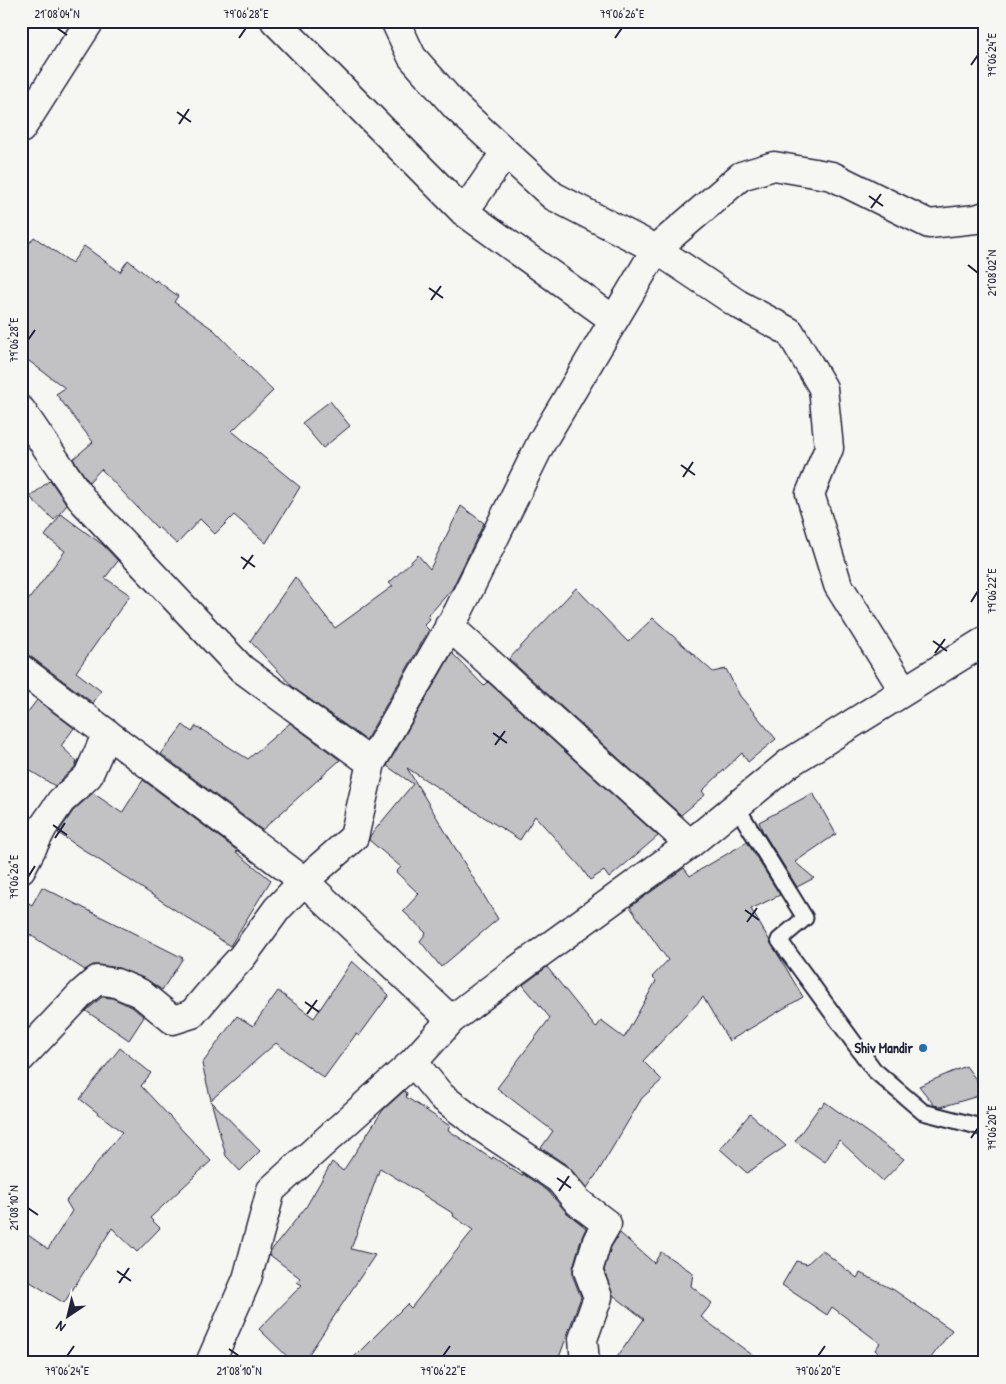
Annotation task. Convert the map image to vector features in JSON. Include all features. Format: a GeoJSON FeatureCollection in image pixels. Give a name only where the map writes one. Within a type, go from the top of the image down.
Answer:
{"type":"FeatureCollection","features":[{"type":"Feature","properties":{"kind":"street"},"geometry":{"type":"LineString","coordinates":[[21,130],[90,21]]}},
{"type":"Feature","properties":{"kind":"street"},"geometry":{"type":"LineString","coordinates":[[275,21],[464,212],[614,320]]}},
{"type":"Feature","properties":{"kind":"street"},"geometry":{"type":"LineString","coordinates":[[395,21],[412,57],[456,107],[553,196],[656,250],[738,304],[790,332],[823,388],[829,448],[810,494],[838,585],[904,691]]}},
{"type":"Feature","properties":{"kind":"street"},"geometry":{"type":"LineString","coordinates":[[464,212],[506,153]]}},
{"type":"Feature","properties":{"kind":"street"},"geometry":{"type":"LineString","coordinates":[[21,1058],[82,993],[98,980],[116,983],[140,993],[173,1020],[192,1014],[242,957],[278,909],[304,881],[354,837],[371,763],[458,612],[541,443],[656,250],[741,176],[774,166],[832,176],[929,224],[976,219],[985,216]]}},
{"type":"Feature","properties":{"kind":"street"},"geometry":{"type":"LineString","coordinates":[[21,410],[84,502],[242,669],[371,763]]}},
{"type":"Feature","properties":{"kind":"street"},"geometry":{"type":"LineString","coordinates":[[449,626],[690,844]]}},
{"type":"Feature","properties":{"kind":"street"},"geometry":{"type":"LineString","coordinates":[[217,1359],[247,1279],[271,1190],[413,1062],[451,1020],[690,844],[789,763],[985,640]]}},
{"type":"Feature","properties":{"kind":"street"},"geometry":{"type":"LineString","coordinates":[[21,668],[304,881],[451,1020]]}},
{"type":"Feature","properties":{"kind":"street"},"geometry":{"type":"LineString","coordinates":[[21,870],[43,827],[61,801],[88,776],[107,732]]}},
{"type":"Feature","properties":{"kind":"street"},"geometry":{"type":"LineString","coordinates":[[413,1062],[441,1096],[481,1127],[559,1178],[578,1202],[607,1224],[597,1241],[588,1271],[598,1298],[583,1339],[584,1363]]}},
{"type":"Feature","properties":{"kind":"lane"},"geometry":{"type":"LineString","coordinates":[[736,806],[805,918],[779,940],[874,1070],[923,1112],[985,1128]]}},
{"type":"Feature","properties":{"kind":"building"},"geometry":{"type":"Polygon","coordinates":[[[34,237],[72,263],[84,246],[120,272],[128,260],[155,282],[156,280],[178,296],[174,302],[214,330],[273,391],[232,431],[300,487],[266,543],[234,515],[215,534],[200,519],[177,544],[157,528],[101,469],[89,482],[73,459],[93,442],[56,394],[65,388],[21,355],[21,254],[34,237]]]}},
{"type":"Feature","properties":{"kind":"building"},"geometry":{"type":"Polygon","coordinates":[[[330,401],[350,426],[323,448],[302,423],[330,401]]]}},
{"type":"Feature","properties":{"kind":"building"},"geometry":{"type":"Polygon","coordinates":[[[50,480],[67,505],[54,520],[30,497],[50,480]]]}},
{"type":"Feature","properties":{"kind":"building"},"geometry":{"type":"Polygon","coordinates":[[[461,506],[484,523],[452,589],[428,616],[430,619],[424,625],[429,630],[366,740],[294,688],[250,641],[295,577],[335,628],[393,586],[389,583],[418,555],[430,569],[461,506]]]}},
{"type":"Feature","properties":{"kind":"building"},"geometry":{"type":"Polygon","coordinates":[[[61,514],[103,545],[118,561],[105,578],[130,595],[76,672],[101,691],[93,703],[30,656],[21,654],[21,610],[65,551],[45,536],[61,514]]]}},
{"type":"Feature","properties":{"kind":"building"},"geometry":{"type":"Polygon","coordinates":[[[576,588],[628,642],[653,618],[713,672],[726,669],[740,696],[776,739],[748,762],[742,753],[702,791],[705,795],[681,815],[509,659],[576,588]]]}},
{"type":"Feature","properties":{"kind":"building"},"geometry":{"type":"Polygon","coordinates":[[[452,653],[484,686],[488,682],[658,836],[609,878],[604,871],[590,880],[580,866],[535,816],[520,840],[407,768],[498,919],[441,967],[420,941],[426,933],[403,911],[419,894],[396,872],[401,867],[369,840],[370,836],[413,784],[387,766],[452,653]]]}},
{"type":"Feature","properties":{"kind":"building"},"geometry":{"type":"Polygon","coordinates":[[[37,700],[74,728],[61,746],[77,761],[75,767],[55,786],[21,765],[21,721],[37,700]]]}},
{"type":"Feature","properties":{"kind":"building"},"geometry":{"type":"Polygon","coordinates":[[[290,723],[340,760],[262,830],[161,754],[183,725],[192,732],[196,726],[248,759],[290,723]]]}},
{"type":"Feature","properties":{"kind":"building"},"geometry":{"type":"Polygon","coordinates":[[[143,780],[238,851],[236,852],[271,880],[230,946],[58,833],[73,811],[93,793],[122,813],[143,780]]]}},
{"type":"Feature","properties":{"kind":"building"},"geometry":{"type":"Polygon","coordinates":[[[813,793],[836,834],[795,862],[814,878],[797,887],[763,832],[759,822],[813,793]]]}},
{"type":"Feature","properties":{"kind":"building"},"geometry":{"type":"Polygon","coordinates":[[[747,842],[780,895],[751,909],[803,997],[729,1041],[703,997],[643,1061],[662,1080],[642,1098],[587,1188],[568,1166],[541,1148],[553,1131],[497,1088],[550,1018],[523,985],[547,967],[596,1028],[601,1021],[624,1038],[656,981],[652,977],[668,960],[630,907],[684,868],[690,876],[747,842]]]}},
{"type":"Feature","properties":{"kind":"building"},"geometry":{"type":"Polygon","coordinates":[[[42,887],[183,958],[162,990],[146,979],[119,968],[93,965],[85,970],[21,929],[21,899],[32,905],[42,887]]]}},
{"type":"Feature","properties":{"kind":"building"},"geometry":{"type":"Polygon","coordinates":[[[352,961],[389,995],[359,1036],[356,1034],[324,1078],[276,1043],[211,1100],[202,1064],[237,1016],[253,1026],[278,991],[314,1018],[352,961]]]}},
{"type":"Feature","properties":{"kind":"building"},"geometry":{"type":"Polygon","coordinates":[[[102,997],[112,998],[132,1007],[144,1017],[129,1040],[86,1011],[102,997]]]}},
{"type":"Feature","properties":{"kind":"building"},"geometry":{"type":"Polygon","coordinates":[[[120,1048],[151,1073],[141,1086],[211,1161],[150,1218],[160,1228],[137,1252],[112,1228],[64,1303],[21,1276],[21,1230],[48,1249],[72,1211],[66,1201],[122,1132],[80,1099],[120,1048]]]}},
{"type":"Feature","properties":{"kind":"building"},"geometry":{"type":"Polygon","coordinates":[[[966,1066],[985,1094],[941,1107],[934,1105],[919,1086],[966,1066]]]}},
{"type":"Feature","properties":{"kind":"building"},"geometry":{"type":"Polygon","coordinates":[[[404,1091],[407,1093],[406,1097],[450,1126],[448,1130],[492,1159],[493,1157],[522,1176],[523,1174],[548,1191],[566,1212],[586,1228],[573,1267],[573,1277],[581,1297],[557,1363],[348,1363],[407,1304],[411,1308],[473,1230],[453,1216],[454,1214],[380,1168],[351,1249],[375,1255],[303,1363],[294,1363],[259,1329],[302,1285],[297,1282],[300,1278],[270,1255],[270,1252],[306,1207],[332,1162],[343,1171],[383,1110],[404,1091]]]}},
{"type":"Feature","properties":{"kind":"building"},"geometry":{"type":"Polygon","coordinates":[[[211,1101],[260,1151],[240,1171],[226,1156],[211,1101]]]}},
{"type":"Feature","properties":{"kind":"building"},"geometry":{"type":"Polygon","coordinates":[[[825,1102],[904,1159],[883,1181],[839,1140],[825,1162],[795,1141],[820,1106],[825,1102]]]}},
{"type":"Feature","properties":{"kind":"building"},"geometry":{"type":"Polygon","coordinates":[[[750,1114],[786,1146],[747,1173],[720,1149],[750,1114]]]}},
{"type":"Feature","properties":{"kind":"building"},"geometry":{"type":"Polygon","coordinates":[[[620,1233],[654,1263],[661,1252],[693,1273],[691,1286],[712,1303],[701,1317],[763,1363],[613,1363],[644,1319],[613,1295],[604,1270],[611,1247],[620,1233]]]}},
{"type":"Feature","properties":{"kind":"building"},"geometry":{"type":"Polygon","coordinates":[[[822,1250],[857,1278],[860,1273],[894,1290],[952,1330],[927,1363],[888,1363],[875,1350],[880,1343],[832,1307],[827,1315],[782,1285],[796,1261],[807,1264],[822,1250]]]}},
{"type":"Feature","properties":{"kind":"place","name":"Shiv Mandir"},"geometry":{"type":"Point","coordinates":[923,1048]}}]}
